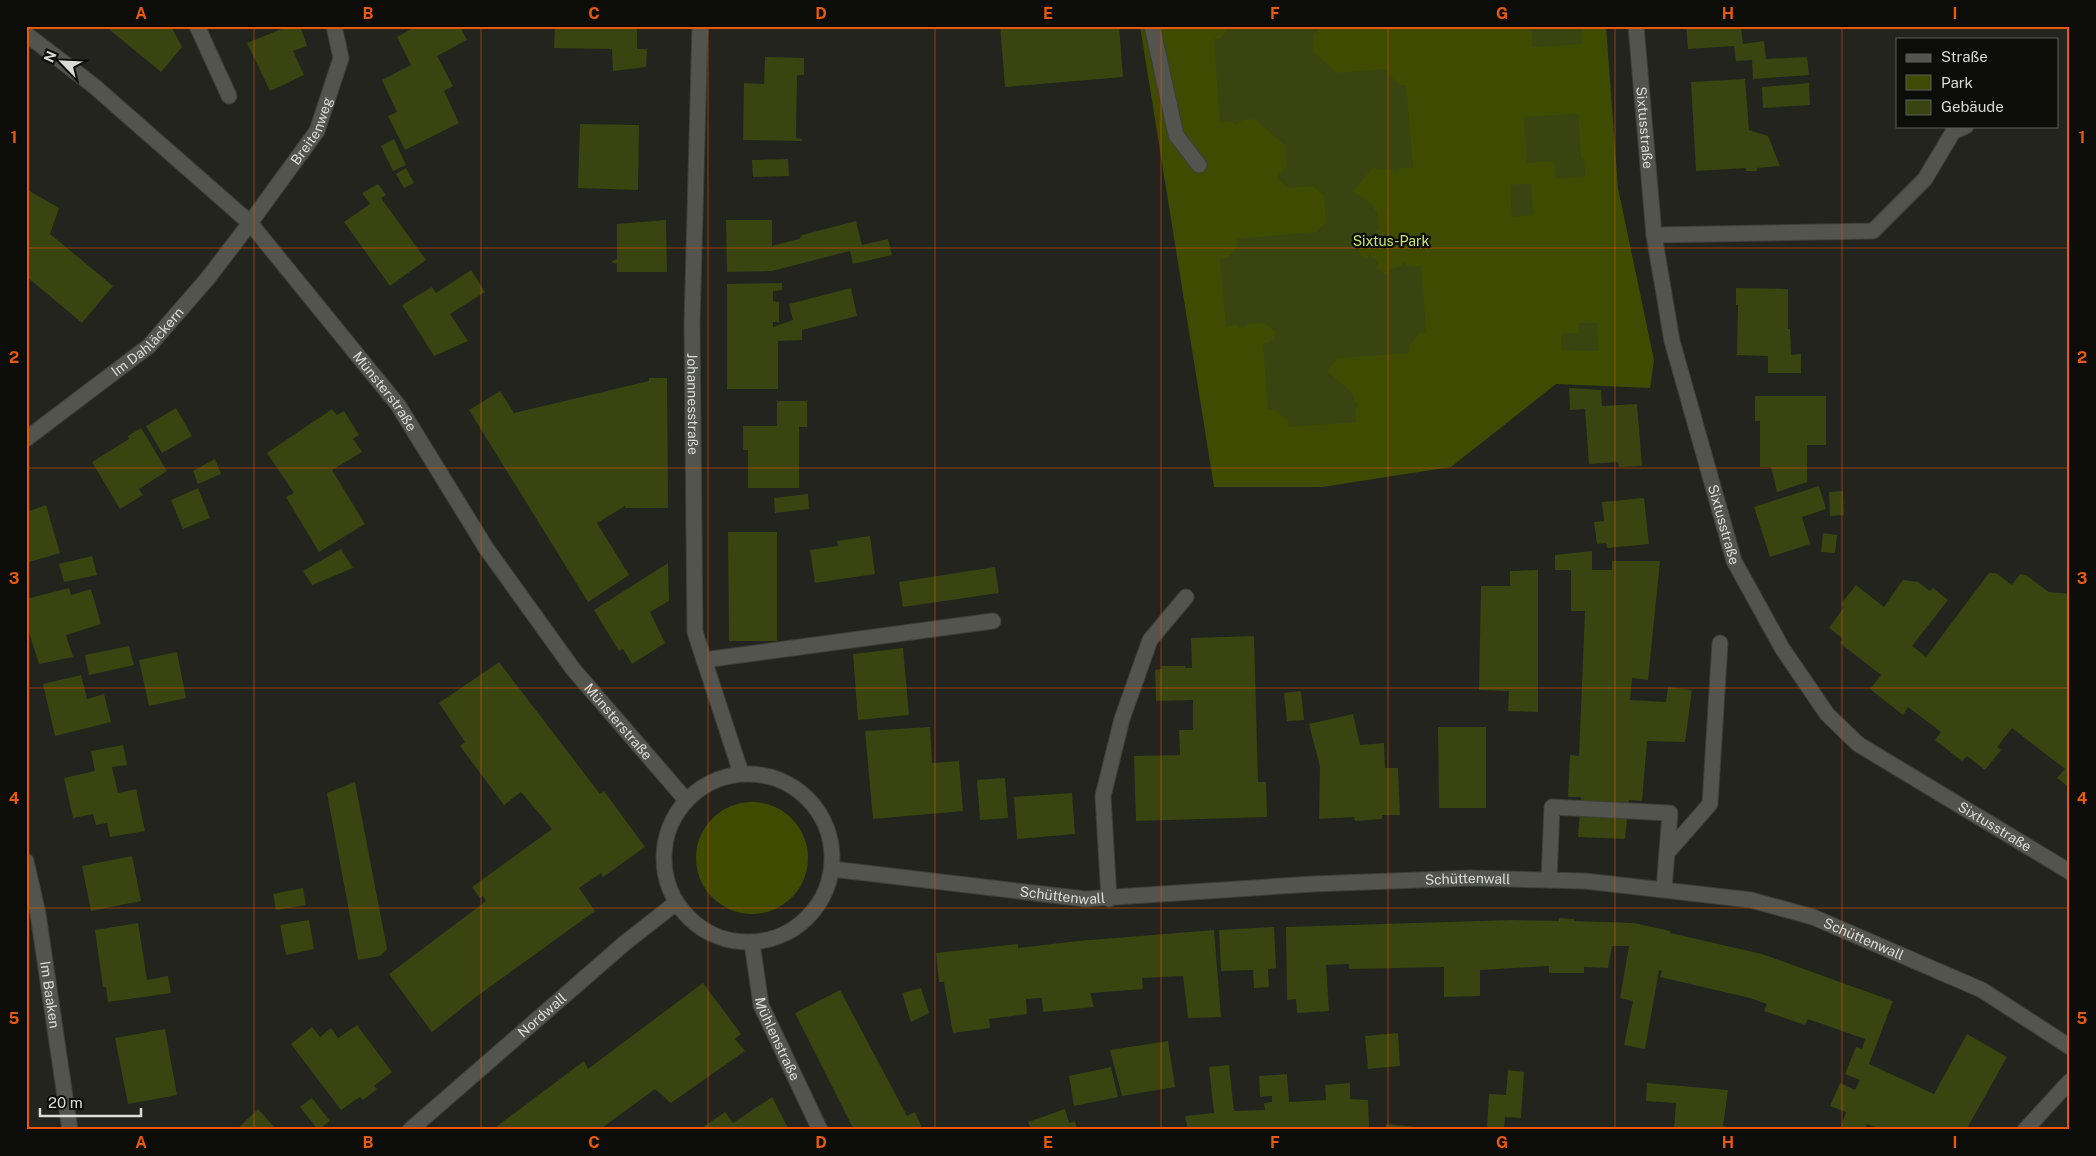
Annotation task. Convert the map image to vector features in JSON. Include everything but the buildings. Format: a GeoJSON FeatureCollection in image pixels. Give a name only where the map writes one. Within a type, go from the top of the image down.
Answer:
{"type":"FeatureCollection","features":[{"type":"Feature","properties":{"kind":"street"},"geometry":{"type":"LineString","coordinates":[[197,26],[229,96]]}},
{"type":"Feature","properties":{"kind":"street","name":"Breitenweg"},"geometry":{"type":"LineString","coordinates":[[250,223],[317,131],[341,58],[334,26]]}},
{"type":"Feature","properties":{"kind":"street","name":"Johannesstraße"},"geometry":{"type":"LineString","coordinates":[[700,26],[692,363],[694,632],[741,773]]}},
{"type":"Feature","properties":{"kind":"street"},"geometry":{"type":"LineString","coordinates":[[1152,26],[1176,136],[1199,165]]}},
{"type":"Feature","properties":{"kind":"street","name":"Sixtusstraße"},"geometry":{"type":"LineString","coordinates":[[1636,26],[1654,235],[1672,341],[1734,561],[1782,648],[1827,714],[1858,744],[2070,872]]}},
{"type":"Feature","properties":{"kind":"street","name":"Münsterstraße"},"geometry":{"type":"LineString","coordinates":[[26,34],[94,86],[250,223],[398,406],[486,548],[573,669],[686,800]]}},
{"type":"Feature","properties":{"kind":"street"},"geometry":{"type":"LineString","coordinates":[[1654,235],[1873,230],[1925,179],[1953,132],[1962,128]]}},
{"type":"Feature","properties":{"kind":"street","name":"Im Dahläckern"},"geometry":{"type":"LineString","coordinates":[[26,439],[150,346],[208,278],[250,223]]}},
{"type":"Feature","properties":{"kind":"street"},"geometry":{"type":"LineString","coordinates":[[1109,899],[1103,796],[1122,718],[1150,640],[1186,597]]}},
{"type":"Feature","properties":{"kind":"street"},"geometry":{"type":"LineString","coordinates":[[704,660],[993,620]]}},
{"type":"Feature","properties":{"kind":"street"},"geometry":{"type":"LineString","coordinates":[[1667,852],[1710,804],[1720,644]]}},
{"type":"Feature","properties":{"kind":"street"},"geometry":{"type":"LineString","coordinates":[[741,773],[771,776],[798,788],[819,810],[831,838],[832,869],[826,892],[814,912],[797,928],[775,939],[752,943],[719,938],[692,922],[676,902],[664,872],[664,846],[672,822],[686,800],[710,781],[741,773]]}},
{"type":"Feature","properties":{"kind":"street"},"geometry":{"type":"LineString","coordinates":[[1549,880],[1552,807],[1670,813],[1664,889]]}},
{"type":"Feature","properties":{"kind":"street","name":"Im Baaken"},"geometry":{"type":"LineString","coordinates":[[26,861],[38,914],[70,1130]]}},
{"type":"Feature","properties":{"kind":"street","name":"Schüttenwall"},"geometry":{"type":"LineString","coordinates":[[832,869],[1076,898],[1109,899],[1313,884],[1470,878],[1585,881],[1751,900],[1813,917],[1982,990],[2070,1047]]}},
{"type":"Feature","properties":{"kind":"street","name":"Nordwall"},"geometry":{"type":"LineString","coordinates":[[410,1130],[626,942],[676,902]]}},
{"type":"Feature","properties":{"kind":"street","name":"Mühlenstraße"},"geometry":{"type":"LineString","coordinates":[[752,943],[761,1005],[820,1130]]}},
{"type":"Feature","properties":{"kind":"street"},"geometry":{"type":"LineString","coordinates":[[2025,1130],[2070,1081]]}},
{"type":"Feature","properties":{"kind":"green space","name":"Sixtus-Park"},"geometry":{"type":"Polygon","coordinates":[[[1140,26],[1606,26],[1618,188],[1654,360],[1650,388],[1556,384],[1451,467],[1322,487],[1214,487],[1140,26]]]}},
{"type":"Feature","properties":{"kind":"green space"},"geometry":{"type":"Polygon","coordinates":[[[752,802],[763,803],[773,807],[791,819],[803,837],[807,847],[807,869],[803,879],[791,897],[773,909],[763,913],[752,914],[741,913],[731,909],[713,897],[701,879],[697,869],[696,858],[697,847],[701,837],[713,819],[731,807],[741,803],[752,802]]]}}]}
